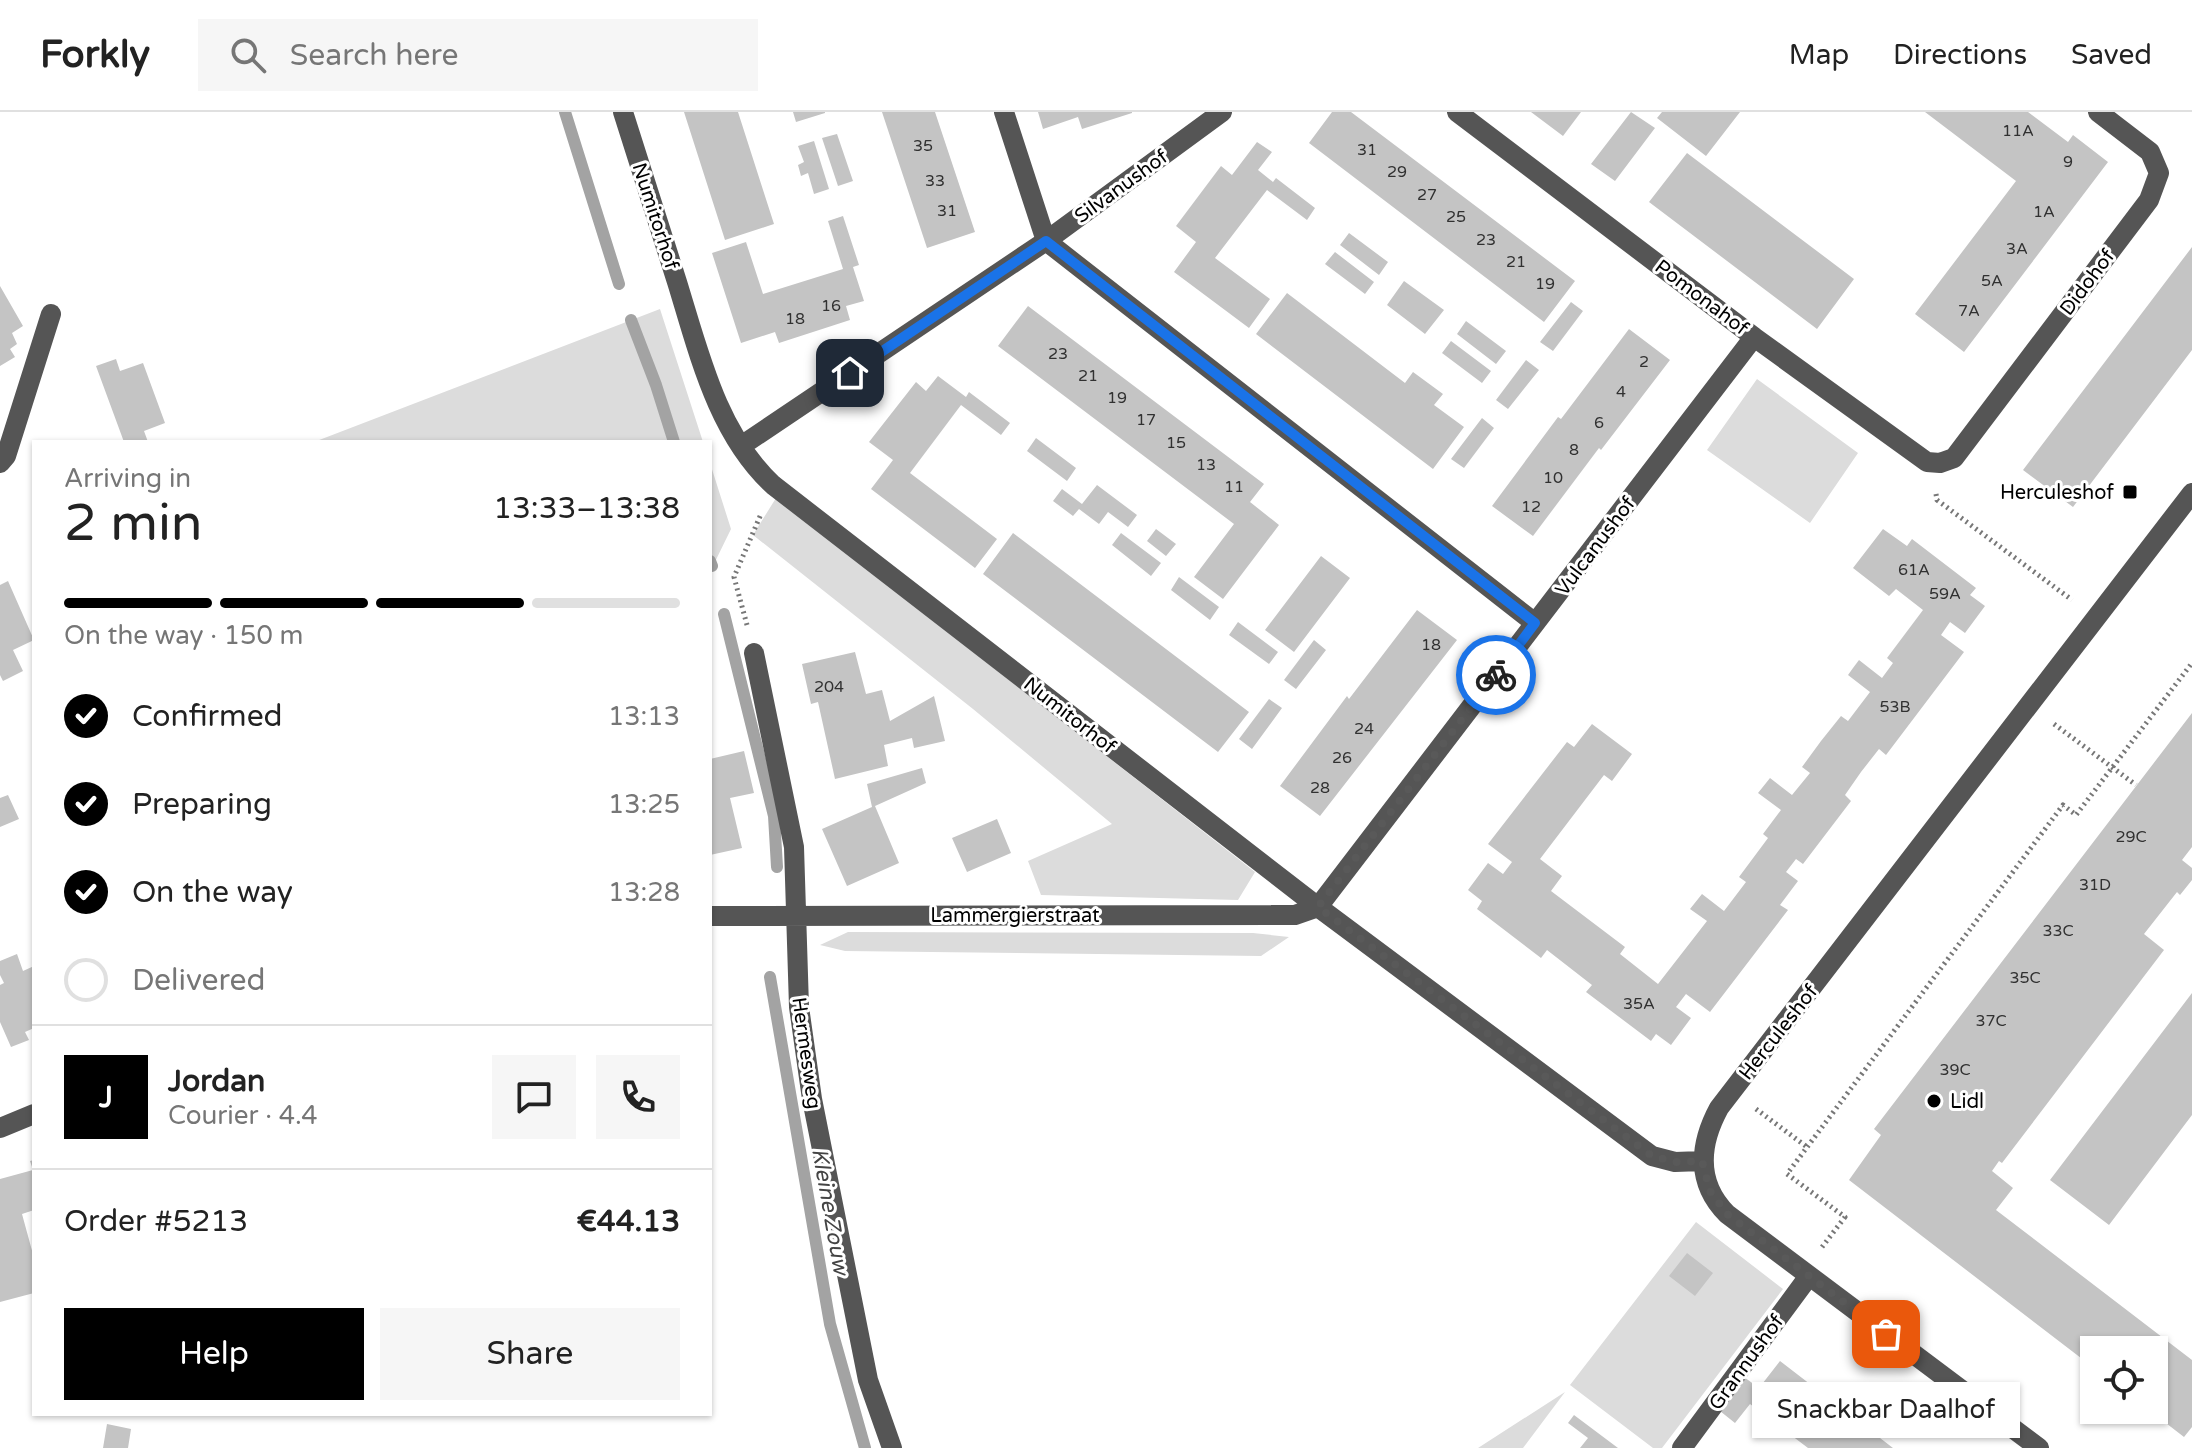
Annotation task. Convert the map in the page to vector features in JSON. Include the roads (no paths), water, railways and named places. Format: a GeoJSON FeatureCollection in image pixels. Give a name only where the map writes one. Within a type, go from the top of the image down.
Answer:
{"type":"FeatureCollection","features":[{"type":"Feature","properties":{"kind":"street","name":"Numitorhof"},"geometry":{"type":"LineString","coordinates":[[623,112],[710,388],[756,469],[1318,907],[1652,1156],[1675,1162],[1702,1161]]}},
{"type":"Feature","properties":{"kind":"street"},"geometry":{"type":"LineString","coordinates":[[1004,112],[1046,241],[1535,623]]}},
{"type":"Feature","properties":{"kind":"street","name":"Silvanushof"},"geometry":{"type":"LineString","coordinates":[[741,446],[1046,241],[1222,112]]}},
{"type":"Feature","properties":{"kind":"street","name":"Pomonahof"},"geometry":{"type":"LineString","coordinates":[[1457,112],[1754,337],[1927,462]]}},
{"type":"Feature","properties":{"kind":"street","name":"Didohof"},"geometry":{"type":"LineString","coordinates":[[1927,462],[1940,463],[1954,458],[2149,200],[2159,173],[2150,152],[2098,112]]}},
{"type":"Feature","properties":{"kind":"street"},"geometry":{"type":"LineString","coordinates":[[0,463],[6,456],[51,314]]}},
{"type":"Feature","properties":{"kind":"street","name":"Vulcanushof"},"geometry":{"type":"LineString","coordinates":[[1318,907],[1754,337]]}},
{"type":"Feature","properties":{"kind":"street","name":"Herculeshof"},"geometry":{"type":"LineString","coordinates":[[1702,1161],[1712,1122],[1733,1091],[2192,493]]}},
{"type":"Feature","properties":{"kind":"street","name":"Hermesweg"},"geometry":{"type":"LineString","coordinates":[[754,653],[794,847],[799,1007],[812,1099],[865,1365],[892,1448]]}},
{"type":"Feature","properties":{"kind":"street","name":"Lammergierstraat"},"geometry":{"type":"LineString","coordinates":[[712,916],[1295,915],[1318,907]]}},
{"type":"Feature","properties":{"kind":"street"},"geometry":{"type":"LineString","coordinates":[[0,1128],[32,1115]]}},
{"type":"Feature","properties":{"kind":"street"},"geometry":{"type":"LineString","coordinates":[[1702,1161],[1717,1204],[2039,1448]]}},
{"type":"Feature","properties":{"kind":"street","name":"Grannushof"},"geometry":{"type":"LineString","coordinates":[[1682,1448],[1806,1274]]}},
{"type":"Feature","properties":{"kind":"waterway","name":"Kleine Zouw"},"geometry":{"type":"LineString","coordinates":[[565,112],[619,284]]}},
{"type":"Feature","properties":{"kind":"waterway","name":"Kleine Zouw"},"geometry":{"type":"LineString","coordinates":[[631,320],[673,440]]}},
{"type":"Feature","properties":{"kind":"waterway","name":"Kleine Zouw"},"geometry":{"type":"LineString","coordinates":[[724,614],[774,816],[777,867]]}},
{"type":"Feature","properties":{"kind":"waterway","name":"Kleine Zouw"},"geometry":{"type":"LineString","coordinates":[[770,977],[830,1324],[865,1448]]}},
{"type":"Feature","properties":{"kind":"place","name":"Herculeshof"},"geometry":{"type":"Point","coordinates":[2130,492]}},
{"type":"Feature","properties":{"kind":"place","name":"Lidl"},"geometry":{"type":"Point","coordinates":[1934,1101]}},
{"type":"Feature","properties":{"kind":"place","name":"Snackbar Daalhof"},"geometry":{"type":"Point","coordinates":[1886,1334]}}]}
